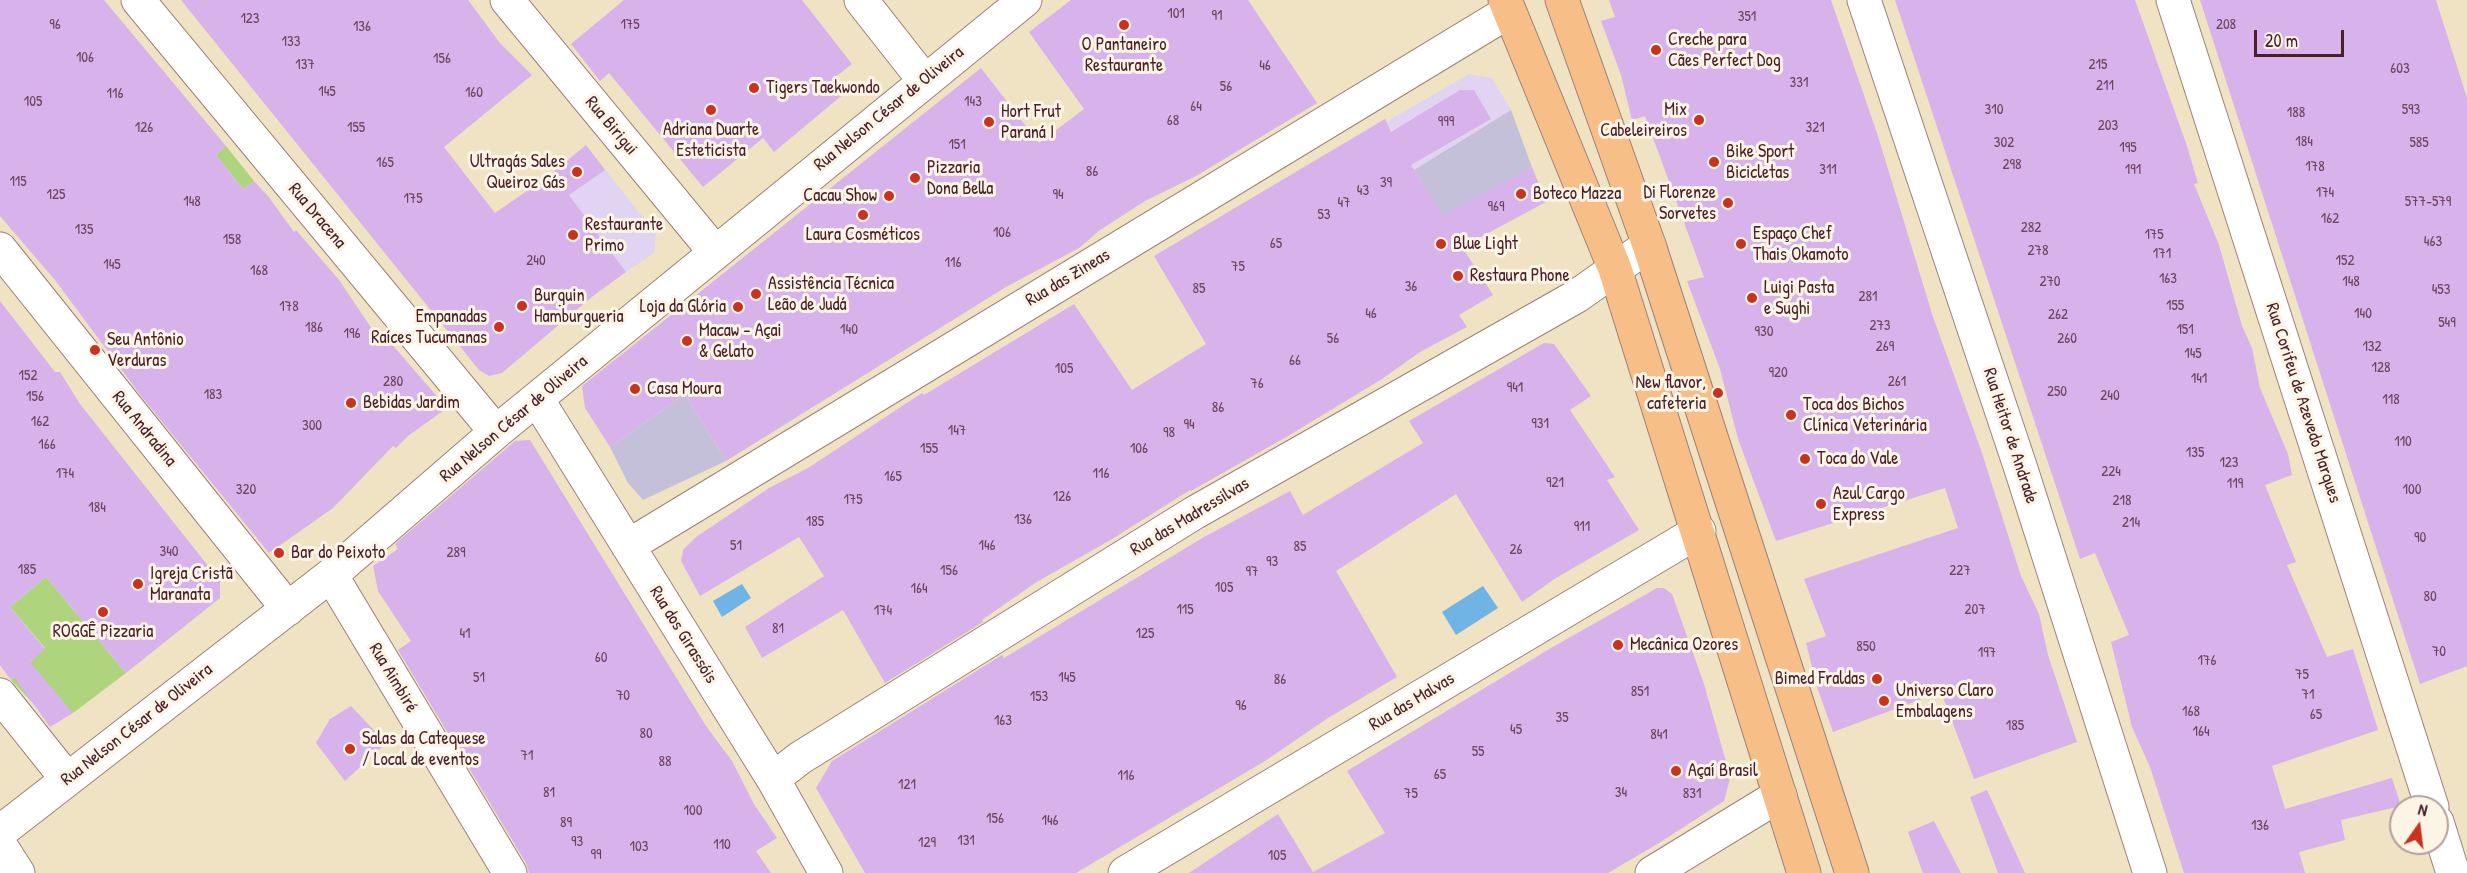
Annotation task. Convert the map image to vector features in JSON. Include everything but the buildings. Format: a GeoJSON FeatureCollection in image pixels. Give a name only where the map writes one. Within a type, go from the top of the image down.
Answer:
{"type":"FeatureCollection","features":[{"type":"Feature","properties":{"kind":"main road"},"geometry":{"type":"LineString","coordinates":[[1562,0],[1649,245],[1851,873]]}},
{"type":"Feature","properties":{"kind":"main road"},"geometry":{"type":"LineString","coordinates":[[1506,6],[1615,269],[1699,531],[1804,873]]}},
{"type":"Feature","properties":{"kind":"street","name":"Rua Dracena"},"geometry":{"type":"LineString","coordinates":[[138,0],[496,432]]}},
{"type":"Feature","properties":{"kind":"street","name":"Rua Birigui"},"geometry":{"type":"LineString","coordinates":[[507,0],[715,252]]}},
{"type":"Feature","properties":{"kind":"street"},"geometry":{"type":"LineString","coordinates":[[861,0],[924,80]]}},
{"type":"Feature","properties":{"kind":"street","name":"Rua Nelson César de Oliveira"},"geometry":{"type":"LineString","coordinates":[[0,832],[331,575],[496,432],[924,80],[1025,0]]}},
{"type":"Feature","properties":{"kind":"street","name":"Rua Heitor de Andrade"},"geometry":{"type":"LineString","coordinates":[[1863,0],[2021,469],[2150,873]]}},
{"type":"Feature","properties":{"kind":"street","name":"Rua Corifeu de Azevedo Marques"},"geometry":{"type":"LineString","coordinates":[[2173,0],[2428,795]]}},
{"type":"Feature","properties":{"kind":"street","name":"Rua das Zineas"},"geometry":{"type":"LineString","coordinates":[[628,546],[1506,6]]}},
{"type":"Feature","properties":{"kind":"street","name":"Rua das Madressilvas"},"geometry":{"type":"LineString","coordinates":[[773,779],[800,758],[1194,513],[1577,296],[1649,245]]}},
{"type":"Feature","properties":{"kind":"street","name":"Rua Andradina"},"geometry":{"type":"LineString","coordinates":[[0,249],[288,609]]}},
{"type":"Feature","properties":{"kind":"street","name":"Rua dos Girassóis"},"geometry":{"type":"LineString","coordinates":[[537,399],[773,779],[826,873]]}},
{"type":"Feature","properties":{"kind":"street","name":"Rua das Malvas"},"geometry":{"type":"LineString","coordinates":[[1125,873],[1699,531]]}},
{"type":"Feature","properties":{"kind":"street","name":"Rua Aimbiré"},"geometry":{"type":"LineString","coordinates":[[331,575],[510,873]]}},
{"type":"Feature","properties":{"kind":"street"},"geometry":{"type":"LineString","coordinates":[[0,695],[67,778]]}},
{"type":"Feature","properties":{"kind":"street"},"geometry":{"type":"LineString","coordinates":[[1652,873],[1780,795]]}},
{"type":"Feature","properties":{"kind":"street"},"geometry":{"type":"LineString","coordinates":[[0,845],[18,873]]}},
{"type":"Feature","properties":{"kind":"street"},"geometry":{"type":"LineString","coordinates":[[2447,855],[2453,873]]}},
{"type":"Feature","properties":{"kind":"shaded area"},"geometry":{"type":"Polygon","coordinates":[[[1469,74],[1492,78],[1511,110],[1414,170],[1386,122],[1469,74]]]}},
{"type":"Feature","properties":{"kind":"shaded area"},"geometry":{"type":"Polygon","coordinates":[[[1511,110],[1532,167],[1444,217],[1414,170],[1511,110]]]}},
{"type":"Feature","properties":{"kind":"shaded area"},"geometry":{"type":"Polygon","coordinates":[[[586,145],[656,234],[654,253],[626,272],[569,195],[550,175],[586,145]]]}},
{"type":"Feature","properties":{"kind":"shaded area"},"geometry":{"type":"Polygon","coordinates":[[[685,394],[726,461],[643,500],[628,483],[610,447],[685,394]]]}},
{"type":"Feature","properties":{"kind":"green space"},"geometry":{"type":"Polygon","coordinates":[[[226,146],[254,181],[243,189],[216,155],[226,146]]]}},
{"type":"Feature","properties":{"kind":"green space"},"geometry":{"type":"Polygon","coordinates":[[[46,577],[126,673],[73,713],[32,702],[11,680],[45,648],[10,607],[46,577]]]}},
{"type":"Feature","properties":{"kind":"water"},"geometry":{"type":"Polygon","coordinates":[[[742,584],[751,598],[722,617],[713,601],[742,584]]]}},
{"type":"Feature","properties":{"kind":"water"},"geometry":{"type":"Polygon","coordinates":[[[1483,586],[1498,608],[1456,635],[1442,612],[1483,586]]]}},
{"type":"Feature","properties":{"kind":"place","name":"O Pantaneiro Restaurante"},"geometry":{"type":"Point","coordinates":[1124,25]}},
{"type":"Feature","properties":{"kind":"place","name":"Creche para Cães Perfect Dog"},"geometry":{"type":"Point","coordinates":[1656,50]}},
{"type":"Feature","properties":{"kind":"place","name":"Tigers Taekwondo"},"geometry":{"type":"Point","coordinates":[754,88]}},
{"type":"Feature","properties":{"kind":"place","name":"Adriana Duarte Esteticista"},"geometry":{"type":"Point","coordinates":[711,110]}},
{"type":"Feature","properties":{"kind":"place","name":"Mix Cabeleireiros"},"geometry":{"type":"Point","coordinates":[1699,120]}},
{"type":"Feature","properties":{"kind":"place","name":"Hort Frut Paraná I"},"geometry":{"type":"Point","coordinates":[989,122]}},
{"type":"Feature","properties":{"kind":"place","name":"Bike Sport Bicicletas"},"geometry":{"type":"Point","coordinates":[1714,162]}},
{"type":"Feature","properties":{"kind":"place","name":"Ultragás Sales Queiroz Gás"},"geometry":{"type":"Point","coordinates":[577,172]}},
{"type":"Feature","properties":{"kind":"place","name":"Pizzaria Dona Bella"},"geometry":{"type":"Point","coordinates":[915,178]}},
{"type":"Feature","properties":{"kind":"place","name":"Boteco Mazza"},"geometry":{"type":"Point","coordinates":[1521,194]}},
{"type":"Feature","properties":{"kind":"place","name":"Cacau Show"},"geometry":{"type":"Point","coordinates":[889,196]}},
{"type":"Feature","properties":{"kind":"place","name":"Di Florenze Sorvetes"},"geometry":{"type":"Point","coordinates":[1728,203]}},
{"type":"Feature","properties":{"kind":"place","name":"Laura Cosméticos"},"geometry":{"type":"Point","coordinates":[863,215]}},
{"type":"Feature","properties":{"kind":"place","name":"Restaurante Primo"},"geometry":{"type":"Point","coordinates":[573,235]}},
{"type":"Feature","properties":{"kind":"place","name":"Blue Light"},"geometry":{"type":"Point","coordinates":[1441,244]}},
{"type":"Feature","properties":{"kind":"place","name":"Espaço Chef Thais Okamoto"},"geometry":{"type":"Point","coordinates":[1741,244]}},
{"type":"Feature","properties":{"kind":"place","name":"Restaura Phone"},"geometry":{"type":"Point","coordinates":[1458,276]}},
{"type":"Feature","properties":{"kind":"place","name":"Assistência Técnica Leão de Judá"},"geometry":{"type":"Point","coordinates":[756,294]}},
{"type":"Feature","properties":{"kind":"place","name":"Luigi Pasta e Sughi"},"geometry":{"type":"Point","coordinates":[1752,298]}},
{"type":"Feature","properties":{"kind":"place","name":"Burguin Hamburgueria"},"geometry":{"type":"Point","coordinates":[522,306]}},
{"type":"Feature","properties":{"kind":"place","name":"Loja da Glória"},"geometry":{"type":"Point","coordinates":[738,307]}},
{"type":"Feature","properties":{"kind":"place","name":"Empanadas Raíces Tucumanas"},"geometry":{"type":"Point","coordinates":[499,327]}},
{"type":"Feature","properties":{"kind":"place","name":"Macaw - Açai & Gelato"},"geometry":{"type":"Point","coordinates":[687,341]}},
{"type":"Feature","properties":{"kind":"place","name":"Seu Antônio Verduras"},"geometry":{"type":"Point","coordinates":[95,350]}},
{"type":"Feature","properties":{"kind":"place","name":"Casa Moura"},"geometry":{"type":"Point","coordinates":[635,389]}},
{"type":"Feature","properties":{"kind":"place","name":"New flavor, cafeteria"},"geometry":{"type":"Point","coordinates":[1718,393]}},
{"type":"Feature","properties":{"kind":"place","name":"Bebidas Jardim"},"geometry":{"type":"Point","coordinates":[351,403]}},
{"type":"Feature","properties":{"kind":"place","name":"Toca dos Bichos Clínica Veterinária"},"geometry":{"type":"Point","coordinates":[1791,415]}},
{"type":"Feature","properties":{"kind":"place","name":"Toca do Vale"},"geometry":{"type":"Point","coordinates":[1805,459]}},
{"type":"Feature","properties":{"kind":"place","name":"Azul Cargo Express"},"geometry":{"type":"Point","coordinates":[1821,504]}},
{"type":"Feature","properties":{"kind":"place","name":"Bar do Peixoto"},"geometry":{"type":"Point","coordinates":[279,553]}},
{"type":"Feature","properties":{"kind":"place","name":"Igreja Cristã Maranata"},"geometry":{"type":"Point","coordinates":[138,584]}},
{"type":"Feature","properties":{"kind":"place","name":"ROGGÊ Pizzaria"},"geometry":{"type":"Point","coordinates":[103,612]}},
{"type":"Feature","properties":{"kind":"place","name":"Mecânica Ozores"},"geometry":{"type":"Point","coordinates":[1618,645]}},
{"type":"Feature","properties":{"kind":"place","name":"Bimed Fraldas"},"geometry":{"type":"Point","coordinates":[1877,679]}},
{"type":"Feature","properties":{"kind":"place","name":"Universo Claro Embalagens"},"geometry":{"type":"Point","coordinates":[1884,701]}},
{"type":"Feature","properties":{"kind":"place","name":"Salas da Catequese / Local de eventos"},"geometry":{"type":"Point","coordinates":[350,749]}},
{"type":"Feature","properties":{"kind":"place","name":"Açaí Brasil"},"geometry":{"type":"Point","coordinates":[1676,771]}}]}
